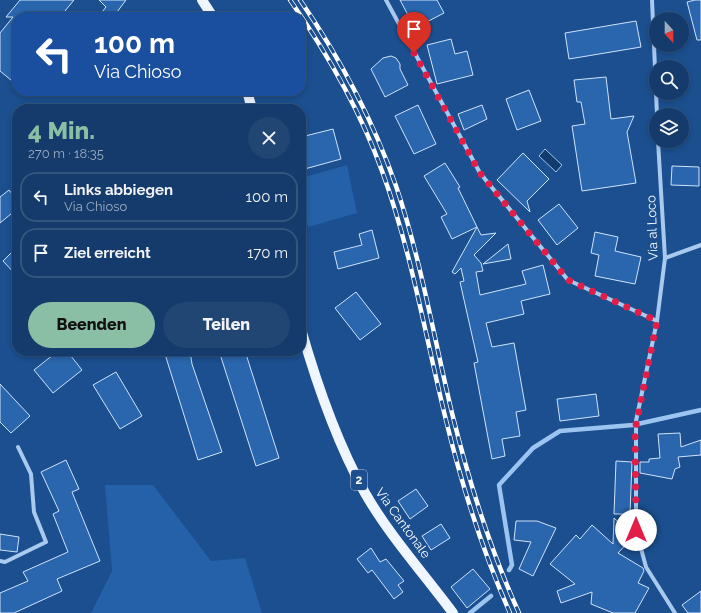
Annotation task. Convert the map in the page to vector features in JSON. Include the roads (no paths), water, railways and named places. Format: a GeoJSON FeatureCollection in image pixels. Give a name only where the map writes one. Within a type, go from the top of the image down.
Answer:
{"type":"FeatureCollection","features":[{"type":"Feature","properties":{"kind":"main road"},"geometry":{"type":"LineString","coordinates":[[202,0],[210,12]]}},
{"type":"Feature","properties":{"kind":"main road","name":"Via Cantonale"},"geometry":{"type":"LineString","coordinates":[[306,344],[331,420],[365,493],[389,528],[453,613]]}},
{"type":"Feature","properties":{"kind":"street"},"geometry":{"type":"LineString","coordinates":[[386,0],[480,173],[568,280],[657,321]]}},
{"type":"Feature","properties":{"kind":"street"},"geometry":{"type":"LineString","coordinates":[[652,0],[655,60]]}},
{"type":"Feature","properties":{"kind":"street","name":"Via al Loco"},"geometry":{"type":"LineString","coordinates":[[658,148],[665,258],[657,321],[635,430],[637,539],[650,575],[675,613]]}},
{"type":"Feature","properties":{"kind":"street"},"geometry":{"type":"LineString","coordinates":[[665,258],[701,245]]}},
{"type":"Feature","properties":{"kind":"street"},"geometry":{"type":"LineString","coordinates":[[0,561],[5,562],[46,542],[34,512],[31,474],[18,447]]}},
{"type":"Feature","properties":{"kind":"waterway"},"geometry":{"type":"LineString","coordinates":[[509,570],[512,565],[499,485],[533,448],[560,431],[633,425],[701,410]]}},
{"type":"Feature","properties":{"kind":"waterway"},"geometry":{"type":"LineString","coordinates":[[470,613],[491,596]]}},
{"type":"Feature","properties":{"kind":"railway"},"geometry":{"type":"LineString","coordinates":[[290,0],[298,12]]}},
{"type":"Feature","properties":{"kind":"railway"},"geometry":{"type":"LineString","coordinates":[[300,0],[329,44],[366,113],[396,186],[413,242],[452,413],[466,464],[481,515],[508,589],[519,613]]}},
{"type":"Feature","properties":{"kind":"railway"},"geometry":{"type":"LineString","coordinates":[[306,24],[342,82],[364,126],[382,171],[401,231],[417,292],[458,466],[481,541],[510,613]]}}]}
